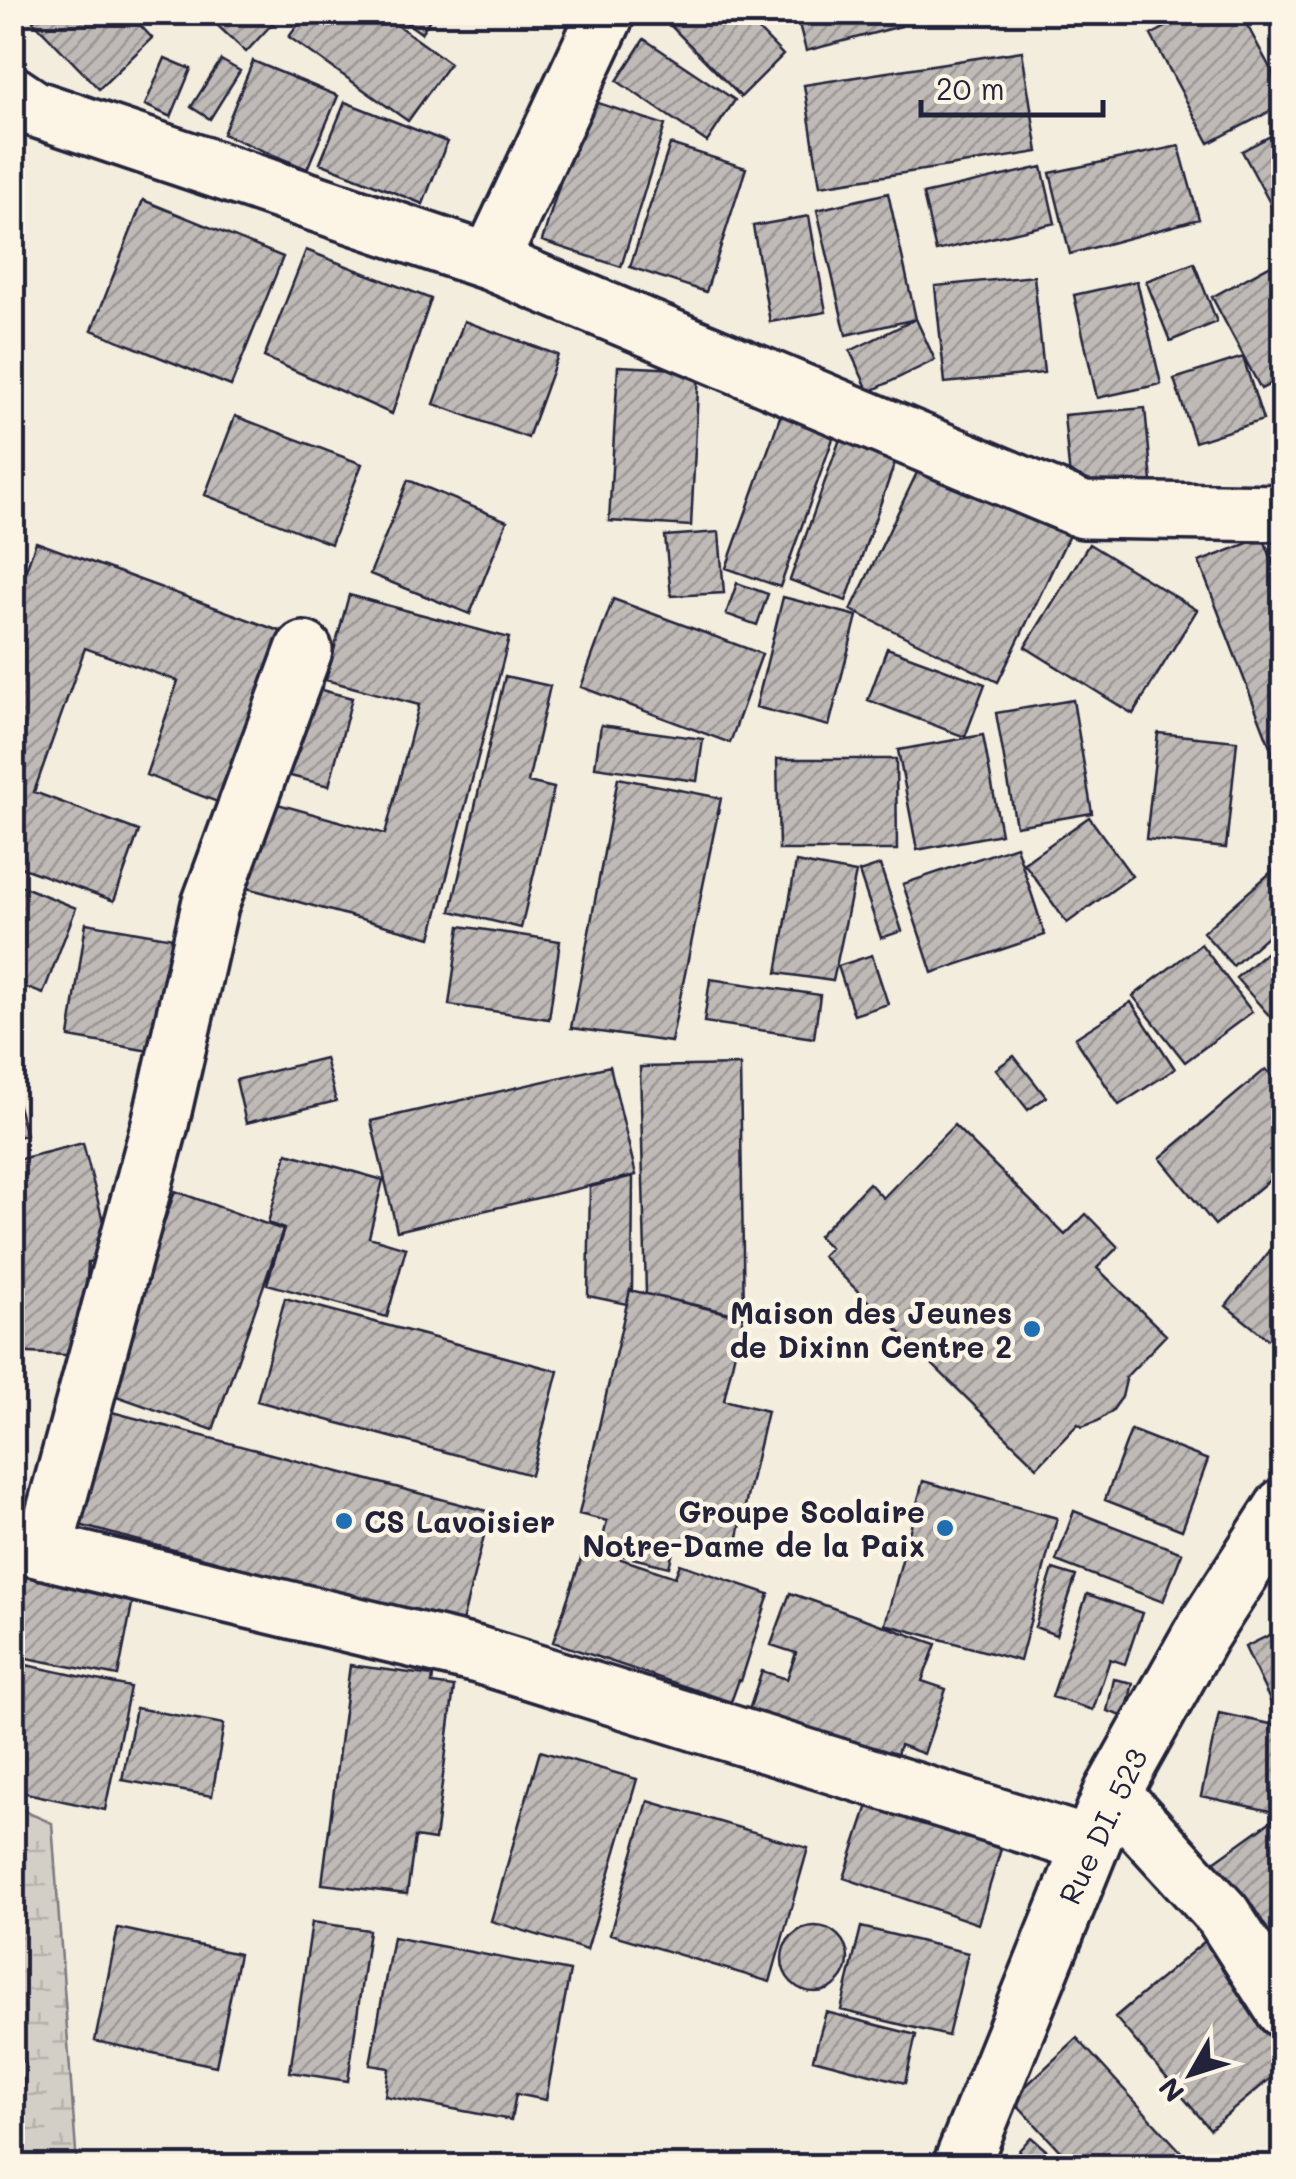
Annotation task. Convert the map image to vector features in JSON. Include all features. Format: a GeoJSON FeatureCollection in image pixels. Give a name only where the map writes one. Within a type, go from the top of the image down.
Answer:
{"type":"FeatureCollection","features":[{"type":"Feature","properties":{"kind":"street"},"geometry":{"type":"LineString","coordinates":[[490,262],[607,12]]}},
{"type":"Feature","properties":{"kind":"street"},"geometry":{"type":"LineString","coordinates":[[12,94],[33,108],[490,262],[1083,510],[1284,513]]}},
{"type":"Feature","properties":{"kind":"street"},"geometry":{"type":"LineString","coordinates":[[304,650],[210,905],[160,1124],[28,1547],[478,1655],[1090,1845]]}},
{"type":"Feature","properties":{"kind":"street","name":"Rue DI. 523"},"geometry":{"type":"LineString","coordinates":[[961,2166],[1112,1793],[1200,1636],[1284,1506]]}},
{"type":"Feature","properties":{"kind":"street"},"geometry":{"type":"LineString","coordinates":[[1112,1793],[1224,1914],[1284,2010]]}},
{"type":"Feature","properties":{"kind":"green space"},"geometry":{"type":"Polygon","coordinates":[[[12,1806],[52,1823],[77,2166],[13,2166],[12,1806]]]}},
{"type":"Feature","properties":{"kind":"building"},"geometry":{"type":"Polygon","coordinates":[[[42,12],[128,12],[152,38],[99,89],[33,21],[42,12]]]}},
{"type":"Feature","properties":{"kind":"building"},"geometry":{"type":"Polygon","coordinates":[[[203,12],[283,12],[246,52],[203,12]]]}},
{"type":"Feature","properties":{"kind":"building"},"geometry":{"type":"Polygon","coordinates":[[[307,12],[379,12],[450,63],[408,121],[289,37],[307,12]]]}},
{"type":"Feature","properties":{"kind":"building"},"geometry":{"type":"Polygon","coordinates":[[[392,12],[435,12],[421,33],[392,12]]]}},
{"type":"Feature","properties":{"kind":"building"},"geometry":{"type":"Polygon","coordinates":[[[669,12],[741,12],[783,55],[741,97],[663,18],[669,12]]]}},
{"type":"Feature","properties":{"kind":"building"},"geometry":{"type":"Polygon","coordinates":[[[796,12],[897,12],[901,26],[806,51],[796,12]]]}},
{"type":"Feature","properties":{"kind":"building"},"geometry":{"type":"Polygon","coordinates":[[[1194,12],[1240,12],[1284,94],[1284,104],[1209,143],[1151,35],[1194,12]]]}},
{"type":"Feature","properties":{"kind":"building"},"geometry":{"type":"Polygon","coordinates":[[[644,39],[735,100],[707,142],[617,81],[644,39]]]}},
{"type":"Feature","properties":{"kind":"building"},"geometry":{"type":"Polygon","coordinates":[[[1022,51],[1038,152],[820,186],[804,85],[1022,51]]]}},
{"type":"Feature","properties":{"kind":"building"},"geometry":{"type":"Polygon","coordinates":[[[165,58],[191,69],[171,117],[145,105],[165,58]]]}},
{"type":"Feature","properties":{"kind":"building"},"geometry":{"type":"Polygon","coordinates":[[[221,60],[240,71],[210,119],[191,107],[221,60]]]}},
{"type":"Feature","properties":{"kind":"building"},"geometry":{"type":"Polygon","coordinates":[[[253,61],[338,96],[307,169],[223,134],[253,61]]]}},
{"type":"Feature","properties":{"kind":"building"},"geometry":{"type":"Polygon","coordinates":[[[586,99],[665,125],[621,267],[542,241],[586,99]]]}},
{"type":"Feature","properties":{"kind":"building"},"geometry":{"type":"Polygon","coordinates":[[[345,102],[447,142],[423,204],[320,163],[345,102]]]}},
{"type":"Feature","properties":{"kind":"building"},"geometry":{"type":"Polygon","coordinates":[[[1284,129],[1284,229],[1242,151],[1284,129]]]}},
{"type":"Feature","properties":{"kind":"building"},"geometry":{"type":"Polygon","coordinates":[[[670,144],[746,168],[706,292],[630,267],[670,144]]]}},
{"type":"Feature","properties":{"kind":"building"},"geometry":{"type":"Polygon","coordinates":[[[1179,146],[1199,219],[1070,254],[1050,173],[1179,146]]]}},
{"type":"Feature","properties":{"kind":"building"},"geometry":{"type":"Polygon","coordinates":[[[1042,167],[1055,223],[936,251],[923,194],[1042,167]]]}},
{"type":"Feature","properties":{"kind":"building"},"geometry":{"type":"Polygon","coordinates":[[[888,193],[916,319],[846,335],[817,210],[888,193]]]}},
{"type":"Feature","properties":{"kind":"building"},"geometry":{"type":"Polygon","coordinates":[[[143,200],[283,257],[231,386],[92,330],[143,200]]]}},
{"type":"Feature","properties":{"kind":"building"},"geometry":{"type":"Polygon","coordinates":[[[809,216],[826,312],[770,322],[753,226],[809,216]]]}},
{"type":"Feature","properties":{"kind":"building"},"geometry":{"type":"Polygon","coordinates":[[[306,250],[431,299],[392,414],[264,357],[306,250]]]}},
{"type":"Feature","properties":{"kind":"building"},"geometry":{"type":"Polygon","coordinates":[[[1284,258],[1284,377],[1261,389],[1212,297],[1284,258]]]}},
{"type":"Feature","properties":{"kind":"building"},"geometry":{"type":"Polygon","coordinates":[[[1194,263],[1217,322],[1170,341],[1146,281],[1194,263]]]}},
{"type":"Feature","properties":{"kind":"building"},"geometry":{"type":"Polygon","coordinates":[[[1034,276],[1044,373],[945,383],[935,286],[1034,276]]]}},
{"type":"Feature","properties":{"kind":"building"},"geometry":{"type":"Polygon","coordinates":[[[1137,281],[1161,384],[1097,398],[1074,295],[1137,281]]]}},
{"type":"Feature","properties":{"kind":"building"},"geometry":{"type":"Polygon","coordinates":[[[916,319],[935,360],[869,392],[850,351],[916,319]]]}},
{"type":"Feature","properties":{"kind":"building"},"geometry":{"type":"Polygon","coordinates":[[[464,321],[558,355],[528,438],[434,404],[464,321]]]}},
{"type":"Feature","properties":{"kind":"building"},"geometry":{"type":"Polygon","coordinates":[[[1243,357],[1263,420],[1195,442],[1174,379],[1243,357]]]}},
{"type":"Feature","properties":{"kind":"building"},"geometry":{"type":"Polygon","coordinates":[[[618,366],[699,370],[691,526],[609,521],[618,366]]]}},
{"type":"Feature","properties":{"kind":"building"},"geometry":{"type":"Polygon","coordinates":[[[1145,408],[1152,482],[1071,490],[1064,415],[1145,408]]]}},
{"type":"Feature","properties":{"kind":"building"},"geometry":{"type":"Polygon","coordinates":[[[782,411],[836,430],[780,587],[726,568],[782,411]]]}},
{"type":"Feature","properties":{"kind":"building"},"geometry":{"type":"Polygon","coordinates":[[[235,416],[362,464],[331,544],[205,495],[235,416]]]}},
{"type":"Feature","properties":{"kind":"building"},"geometry":{"type":"Polygon","coordinates":[[[841,436],[897,457],[846,601],[790,580],[841,436]]]}},
{"type":"Feature","properties":{"kind":"building"},"geometry":{"type":"Polygon","coordinates":[[[924,458],[1072,529],[998,682],[851,610],[924,458]]]}},
{"type":"Feature","properties":{"kind":"building"},"geometry":{"type":"Polygon","coordinates":[[[408,480],[507,521],[470,614],[370,574],[408,480]]]}},
{"type":"Feature","properties":{"kind":"building"},"geometry":{"type":"Polygon","coordinates":[[[719,532],[724,593],[671,596],[665,536],[719,532]]]}},
{"type":"Feature","properties":{"kind":"building"},"geometry":{"type":"Polygon","coordinates":[[[1263,537],[1284,590],[1281,775],[1199,562],[1263,537]]]}},
{"type":"Feature","properties":{"kind":"building"},"geometry":{"type":"Polygon","coordinates":[[[36,542],[288,634],[228,806],[146,775],[178,681],[85,648],[34,792],[139,831],[114,901],[12,864],[12,608],[36,542]]]}},
{"type":"Feature","properties":{"kind":"building"},"geometry":{"type":"Polygon","coordinates":[[[1089,544],[1197,610],[1133,714],[1025,647],[1089,544]]]}},
{"type":"Feature","properties":{"kind":"building"},"geometry":{"type":"Polygon","coordinates":[[[737,583],[768,594],[757,625],[726,614],[737,583]]]}},
{"type":"Feature","properties":{"kind":"building"},"geometry":{"type":"Polygon","coordinates":[[[349,595],[509,638],[431,938],[236,885],[260,799],[385,834],[419,705],[326,680],[349,595]]]}},
{"type":"Feature","properties":{"kind":"building"},"geometry":{"type":"Polygon","coordinates":[[[783,597],[857,616],[829,726],[756,707],[783,597]]]}},
{"type":"Feature","properties":{"kind":"building"},"geometry":{"type":"Polygon","coordinates":[[[613,599],[762,654],[730,743],[581,687],[613,599]]]}},
{"type":"Feature","properties":{"kind":"building"},"geometry":{"type":"Polygon","coordinates":[[[887,648],[985,684],[965,737],[868,700],[887,648]]]}},
{"type":"Feature","properties":{"kind":"building"},"geometry":{"type":"Polygon","coordinates":[[[505,676],[550,686],[528,782],[554,788],[521,928],[451,911],[505,676]]]}},
{"type":"Feature","properties":{"kind":"building"},"geometry":{"type":"Polygon","coordinates":[[[306,686],[352,698],[329,786],[283,774],[306,686]]]}},
{"type":"Feature","properties":{"kind":"building"},"geometry":{"type":"Polygon","coordinates":[[[1073,700],[1092,813],[1016,826],[996,713],[1073,700]]]}},
{"type":"Feature","properties":{"kind":"building"},"geometry":{"type":"Polygon","coordinates":[[[601,725],[703,739],[697,781],[595,767],[601,725]]]}},
{"type":"Feature","properties":{"kind":"building"},"geometry":{"type":"Polygon","coordinates":[[[1158,733],[1237,741],[1226,848],[1146,839],[1158,733]]]}},
{"type":"Feature","properties":{"kind":"building"},"geometry":{"type":"Polygon","coordinates":[[[983,735],[1001,834],[917,850],[898,750],[983,735]]]}},
{"type":"Feature","properties":{"kind":"building"},"geometry":{"type":"Polygon","coordinates":[[[777,759],[896,759],[897,850],[779,850],[777,759]]]}},
{"type":"Feature","properties":{"kind":"building"},"geometry":{"type":"Polygon","coordinates":[[[618,778],[721,798],[671,1042],[571,1028],[618,778]]]}},
{"type":"Feature","properties":{"kind":"building"},"geometry":{"type":"Polygon","coordinates":[[[1089,817],[1132,876],[1067,923],[1024,863],[1089,817]]]}},
{"type":"Feature","properties":{"kind":"building"},"geometry":{"type":"Polygon","coordinates":[[[1016,846],[1045,935],[932,973],[903,884],[1016,846]]]}},
{"type":"Feature","properties":{"kind":"building"},"geometry":{"type":"Polygon","coordinates":[[[796,862],[856,873],[833,981],[777,973],[796,862]]]}},
{"type":"Feature","properties":{"kind":"building"},"geometry":{"type":"Polygon","coordinates":[[[880,865],[902,931],[881,938],[859,872],[880,865]]]}},
{"type":"Feature","properties":{"kind":"building"},"geometry":{"type":"Polygon","coordinates":[[[1278,866],[1284,873],[1284,921],[1233,966],[1203,932],[1278,866]]]}},
{"type":"Feature","properties":{"kind":"building"},"geometry":{"type":"Polygon","coordinates":[[[12,882],[76,908],[43,994],[12,982],[12,882]]]}},
{"type":"Feature","properties":{"kind":"building"},"geometry":{"type":"Polygon","coordinates":[[[86,923],[173,938],[155,1052],[69,1037],[86,923]]]}},
{"type":"Feature","properties":{"kind":"building"},"geometry":{"type":"Polygon","coordinates":[[[460,926],[560,941],[549,1019],[449,1005],[460,926]]]}},
{"type":"Feature","properties":{"kind":"building"},"geometry":{"type":"Polygon","coordinates":[[[1284,937],[1284,1027],[1281,1029],[1236,978],[1284,937]]]}},
{"type":"Feature","properties":{"kind":"building"},"geometry":{"type":"Polygon","coordinates":[[[1201,944],[1252,1012],[1185,1062],[1133,996],[1201,944]]]}},
{"type":"Feature","properties":{"kind":"building"},"geometry":{"type":"Polygon","coordinates":[[[872,955],[888,1004],[854,1015],[838,966],[872,955]]]}},
{"type":"Feature","properties":{"kind":"building"},"geometry":{"type":"Polygon","coordinates":[[[710,979],[820,995],[814,1038],[704,1022],[710,979]]]}},
{"type":"Feature","properties":{"kind":"building"},"geometry":{"type":"Polygon","coordinates":[[[1131,1002],[1175,1069],[1119,1105],[1075,1038],[1131,1002]]]}},
{"type":"Feature","properties":{"kind":"building"},"geometry":{"type":"Polygon","coordinates":[[[1014,1056],[1046,1097],[1028,1110],[996,1069],[1014,1056]]]}},
{"type":"Feature","properties":{"kind":"building"},"geometry":{"type":"Polygon","coordinates":[[[325,1058],[336,1101],[246,1123],[236,1080],[325,1058]]]}},
{"type":"Feature","properties":{"kind":"building"},"geometry":{"type":"Polygon","coordinates":[[[740,1065],[744,1316],[646,1294],[640,1067],[740,1065]]]}},
{"type":"Feature","properties":{"kind":"building"},"geometry":{"type":"Polygon","coordinates":[[[610,1066],[636,1175],[397,1231],[371,1121],[610,1066]]]}},
{"type":"Feature","properties":{"kind":"building"},"geometry":{"type":"Polygon","coordinates":[[[1266,1069],[1284,1090],[1284,1168],[1215,1225],[1160,1158],[1266,1069]]]}},
{"type":"Feature","properties":{"kind":"building"},"geometry":{"type":"Polygon","coordinates":[[[12,1084],[26,1135],[12,1138],[12,1084]]]}},
{"type":"Feature","properties":{"kind":"building"},"geometry":{"type":"Polygon","coordinates":[[[954,1125],[1065,1235],[1086,1214],[1118,1247],[1097,1268],[1166,1335],[1125,1378],[1122,1397],[1112,1411],[1098,1421],[1082,1427],[1078,1424],[1037,1467],[822,1256],[830,1248],[818,1236],[869,1183],[883,1198],[954,1125]]]}},
{"type":"Feature","properties":{"kind":"building"},"geometry":{"type":"Polygon","coordinates":[[[83,1143],[112,1256],[88,1262],[82,1356],[12,1352],[12,1161],[83,1143]]]}},
{"type":"Feature","properties":{"kind":"building"},"geometry":{"type":"Polygon","coordinates":[[[287,1153],[383,1180],[369,1237],[406,1248],[387,1317],[267,1284],[284,1229],[268,1223],[287,1153]]]}},
{"type":"Feature","properties":{"kind":"building"},"geometry":{"type":"Polygon","coordinates":[[[633,1176],[632,1291],[627,1304],[588,1296],[590,1187],[633,1176]]]}},
{"type":"Feature","properties":{"kind":"building"},"geometry":{"type":"Polygon","coordinates":[[[175,1191],[283,1230],[213,1430],[105,1392],[175,1191]]]}},
{"type":"Feature","properties":{"kind":"building"},"geometry":{"type":"Polygon","coordinates":[[[1284,1233],[1284,1352],[1226,1306],[1284,1233]]]}},
{"type":"Feature","properties":{"kind":"building"},"geometry":{"type":"Polygon","coordinates":[[[630,1290],[743,1317],[724,1400],[767,1411],[734,1554],[676,1540],[669,1567],[600,1550],[607,1521],[579,1514],[630,1290]]]}},
{"type":"Feature","properties":{"kind":"building"},"geometry":{"type":"Polygon","coordinates":[[[285,1298],[558,1371],[531,1475],[257,1401],[285,1298]]]}},
{"type":"Feature","properties":{"kind":"building"},"geometry":{"type":"Polygon","coordinates":[[[97,1408],[490,1512],[461,1626],[68,1522],[97,1408]]]}},
{"type":"Feature","properties":{"kind":"building"},"geometry":{"type":"Polygon","coordinates":[[[1131,1430],[1208,1460],[1182,1530],[1105,1500],[1131,1430]]]}},
{"type":"Feature","properties":{"kind":"building"},"geometry":{"type":"Polygon","coordinates":[[[923,1481],[1057,1518],[1020,1661],[885,1624],[923,1481]]]}},
{"type":"Feature","properties":{"kind":"building"},"geometry":{"type":"Polygon","coordinates":[[[1074,1511],[1182,1553],[1163,1602],[1056,1561],[1074,1511]]]}},
{"type":"Feature","properties":{"kind":"building"},"geometry":{"type":"Polygon","coordinates":[[[585,1547],[675,1577],[680,1564],[769,1594],[731,1702],[553,1642],[585,1547]]]}},
{"type":"Feature","properties":{"kind":"building"},"geometry":{"type":"Polygon","coordinates":[[[1053,1569],[1076,1576],[1056,1635],[1035,1627],[1053,1569]]]}},
{"type":"Feature","properties":{"kind":"building"},"geometry":{"type":"Polygon","coordinates":[[[12,1570],[134,1594],[118,1676],[12,1655],[12,1570]]]}},
{"type":"Feature","properties":{"kind":"building"},"geometry":{"type":"Polygon","coordinates":[[[790,1593],[936,1644],[922,1681],[946,1689],[924,1754],[900,1745],[895,1761],[749,1710],[762,1671],[787,1679],[796,1653],[771,1645],[790,1593]]]}},
{"type":"Feature","properties":{"kind":"building"},"geometry":{"type":"Polygon","coordinates":[[[1087,1594],[1142,1613],[1125,1664],[1110,1659],[1093,1710],[1052,1697],[1087,1594]]]}},
{"type":"Feature","properties":{"kind":"building"},"geometry":{"type":"Polygon","coordinates":[[[1284,1628],[1284,1707],[1275,1711],[1245,1647],[1284,1628]]]}},
{"type":"Feature","properties":{"kind":"building"},"geometry":{"type":"Polygon","coordinates":[[[12,1662],[130,1687],[105,1810],[12,1790],[12,1662]]]}},
{"type":"Feature","properties":{"kind":"building"},"geometry":{"type":"Polygon","coordinates":[[[350,1665],[433,1676],[432,1684],[454,1687],[435,1840],[415,1837],[407,1894],[322,1884],[350,1665]]]}},
{"type":"Feature","properties":{"kind":"building"},"geometry":{"type":"Polygon","coordinates":[[[1114,1679],[1133,1683],[1125,1717],[1107,1711],[1114,1679]]]}},
{"type":"Feature","properties":{"kind":"building"},"geometry":{"type":"Polygon","coordinates":[[[136,1708],[224,1724],[212,1796],[122,1780],[136,1708]]]}},
{"type":"Feature","properties":{"kind":"building"},"geometry":{"type":"Polygon","coordinates":[[[1219,1713],[1284,1727],[1284,1774],[1275,1812],[1201,1796],[1219,1713]]]}},
{"type":"Feature","properties":{"kind":"building"},"geometry":{"type":"Polygon","coordinates":[[[540,1751],[637,1779],[587,1950],[491,1921],[540,1751]]]}},
{"type":"Feature","properties":{"kind":"building"},"geometry":{"type":"Polygon","coordinates":[[[648,1801],[808,1848],[770,1982],[610,1934],[648,1801]]]}},
{"type":"Feature","properties":{"kind":"building"},"geometry":{"type":"Polygon","coordinates":[[[868,1805],[1001,1849],[978,1924],[844,1878],[868,1805]]]}},
{"type":"Feature","properties":{"kind":"building"},"geometry":{"type":"Polygon","coordinates":[[[1278,1816],[1284,1824],[1284,1981],[1200,1872],[1278,1816]]]}},
{"type":"Feature","properties":{"kind":"building"},"geometry":{"type":"Polygon","coordinates":[[[312,1922],[369,1930],[348,2081],[290,2072],[312,1922]]]}},
{"type":"Feature","properties":{"kind":"building"},"geometry":{"type":"Polygon","coordinates":[[[815,1926],[828,1928],[838,1936],[846,1946],[846,1972],[838,1982],[828,1990],[815,1992],[802,1990],[792,1982],[784,1972],[782,1959],[784,1946],[792,1936],[802,1928],[815,1926]]]}},
{"type":"Feature","properties":{"kind":"building"},"geometry":{"type":"Polygon","coordinates":[[[861,1927],[968,1953],[948,2036],[841,2010],[861,1927]]]}},
{"type":"Feature","properties":{"kind":"building"},"geometry":{"type":"Polygon","coordinates":[[[118,1928],[239,1954],[216,2066],[95,2041],[118,1928]]]}},
{"type":"Feature","properties":{"kind":"building"},"geometry":{"type":"Polygon","coordinates":[[[393,1937],[570,1971],[546,2100],[516,2094],[511,2120],[385,2096],[389,2068],[370,2065],[393,1937]]]}},
{"type":"Feature","properties":{"kind":"building"},"geometry":{"type":"Polygon","coordinates":[[[1205,1941],[1284,2034],[1284,2067],[1210,2129],[1115,2017],[1205,1941]]]}},
{"type":"Feature","properties":{"kind":"building"},"geometry":{"type":"Polygon","coordinates":[[[826,2012],[916,2035],[905,2083],[813,2059],[826,2012]]]}},
{"type":"Feature","properties":{"kind":"building"},"geometry":{"type":"Polygon","coordinates":[[[1077,2038],[1194,2166],[1074,2166],[1012,2099],[1077,2038]]]}},
{"type":"Feature","properties":{"kind":"building"},"geometry":{"type":"Polygon","coordinates":[[[12,2061],[25,2061],[23,2141],[12,2141],[12,2061]]]}},
{"type":"Feature","properties":{"kind":"building"},"geometry":{"type":"Polygon","coordinates":[[[1031,2137],[1064,2166],[1005,2166],[1031,2137]]]}},
{"type":"Feature","properties":{"kind":"place","name":"Maison des Jeunes de Dixinn Centre 2"},"geometry":{"type":"Point","coordinates":[1032,1329]}},
{"type":"Feature","properties":{"kind":"place","name":"CS Lavoisier"},"geometry":{"type":"Point","coordinates":[344,1521]}},
{"type":"Feature","properties":{"kind":"place","name":"Groupe Scolaire Notre-Dame de la Paix"},"geometry":{"type":"Point","coordinates":[945,1528]}}]}
